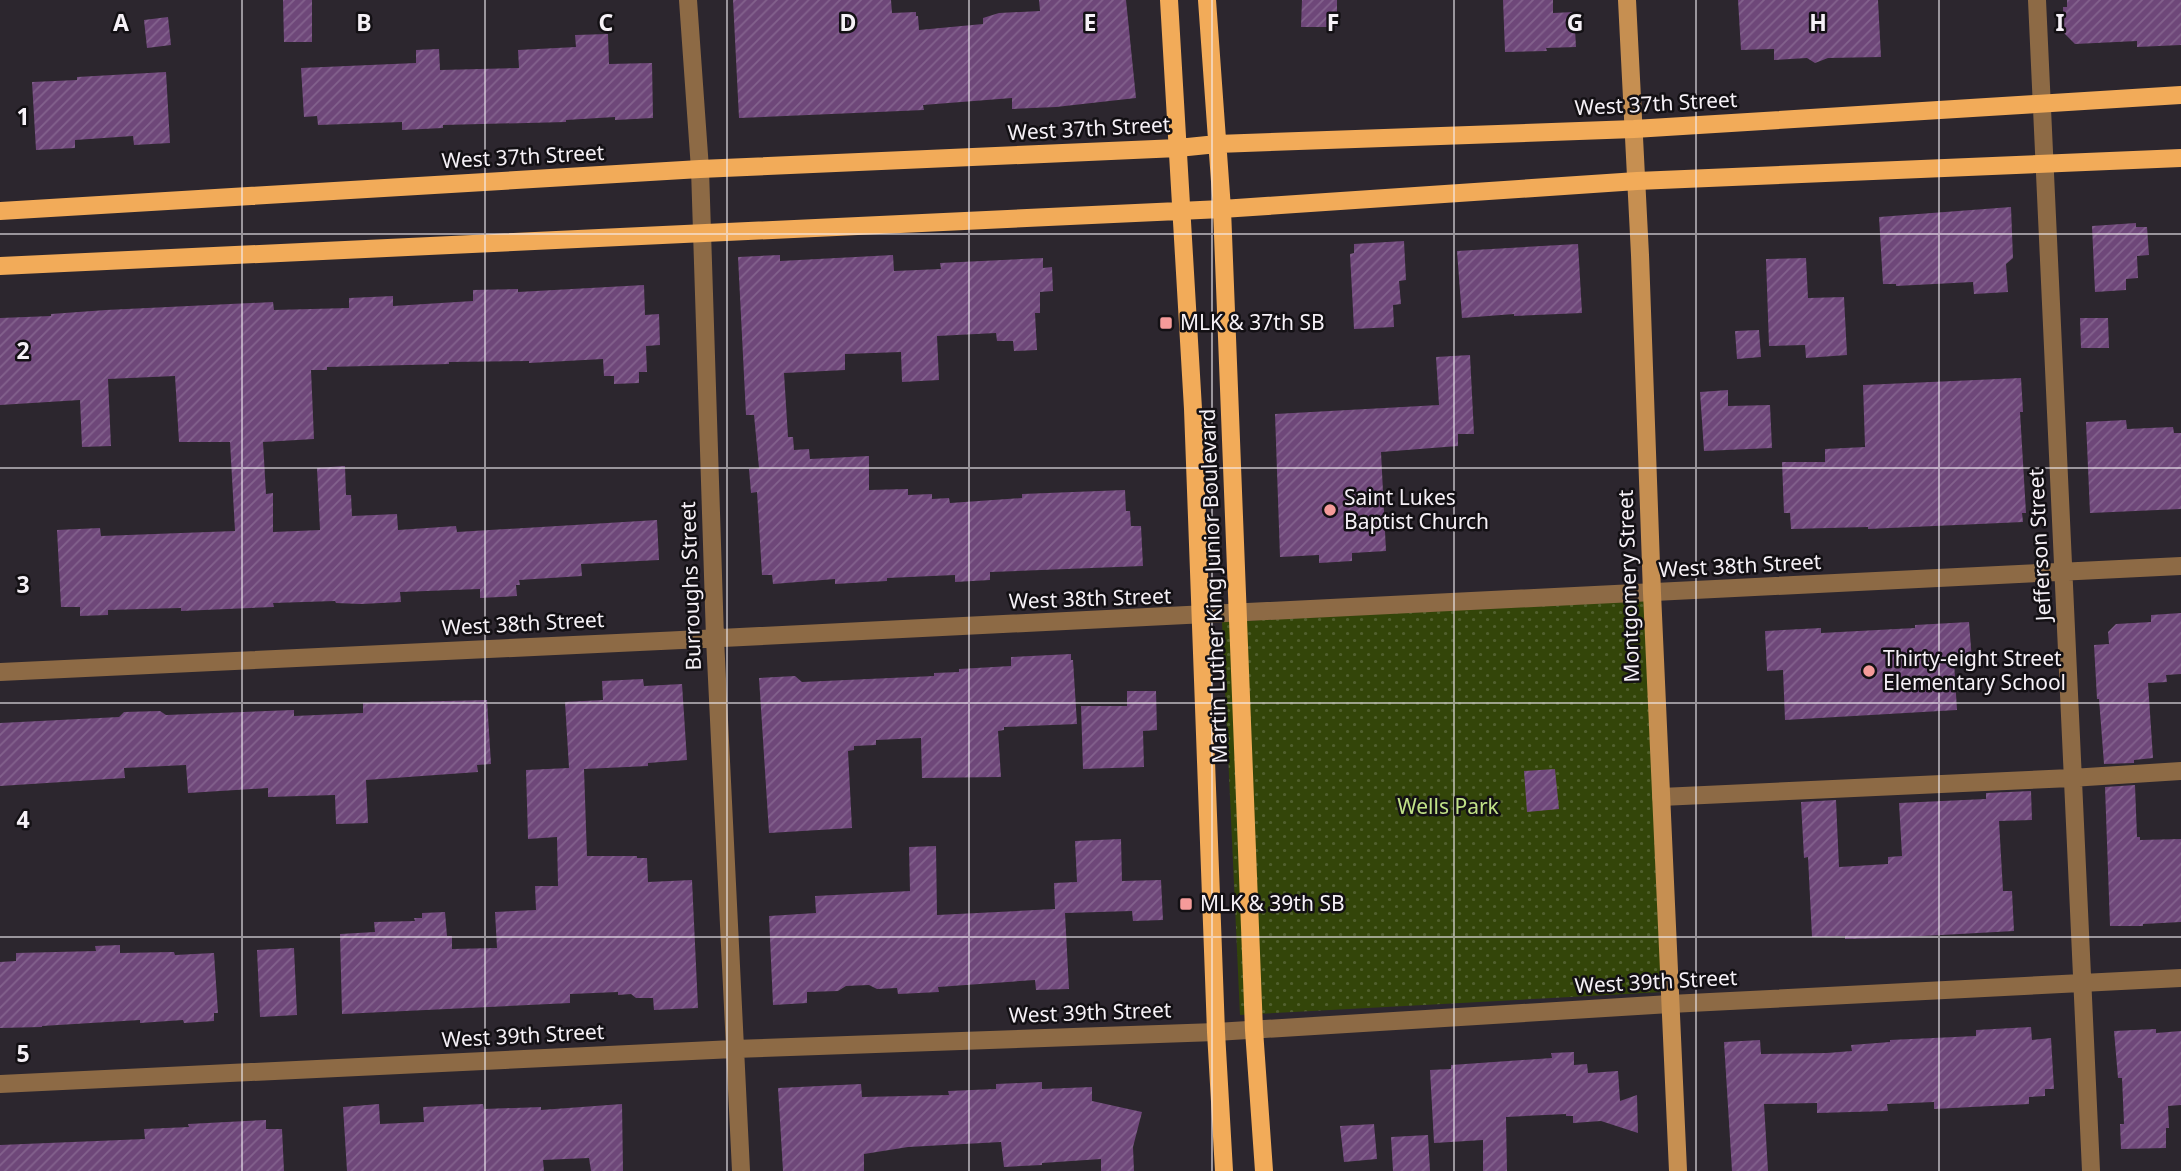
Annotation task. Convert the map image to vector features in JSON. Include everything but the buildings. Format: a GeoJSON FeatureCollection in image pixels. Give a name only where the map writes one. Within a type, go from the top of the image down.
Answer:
{"type":"FeatureCollection","features":[{"type":"Feature","properties":{"kind":"main road","name":"Martin Luther King Junior Boulevard"},"geometry":{"type":"LineString","coordinates":[[1169,0],[1182,211],[1224,1171]]}},
{"type":"Feature","properties":{"kind":"main road","name":"Martin Luther King Junior Boulevard"},"geometry":{"type":"LineString","coordinates":[[1207,0],[1222,209],[1254,1030],[1264,1171]]}},
{"type":"Feature","properties":{"kind":"main road","name":"Montgomery Street"},"geometry":{"type":"LineString","coordinates":[[1627,0],[1637,181],[1678,1171]]}},
{"type":"Feature","properties":{"kind":"main road","name":"West 37th Street"},"geometry":{"type":"LineString","coordinates":[[0,211],[700,169],[1178,148],[1217,144],[1634,129],[2181,95]]}},
{"type":"Feature","properties":{"kind":"main road"},"geometry":{"type":"LineString","coordinates":[[0,266],[1222,209],[1637,181],[2181,158]]}},
{"type":"Feature","properties":{"kind":"street","name":"Burroughs Street"},"geometry":{"type":"LineString","coordinates":[[688,0],[700,169],[715,638],[741,1171]]}},
{"type":"Feature","properties":{"kind":"street","name":"Jefferson Street"},"geometry":{"type":"LineString","coordinates":[[2037,0],[2091,1171]]}},
{"type":"Feature","properties":{"kind":"street","name":"West 38th Street"},"geometry":{"type":"LineString","coordinates":[[0,673],[1201,617],[2181,566]]}},
{"type":"Feature","properties":{"kind":"street"},"geometry":{"type":"LineString","coordinates":[[1661,797],[2181,771]]}},
{"type":"Feature","properties":{"kind":"street","name":"West 39th Street"},"geometry":{"type":"LineString","coordinates":[[0,1084],[734,1049],[1216,1032],[1670,1004],[2181,978]]}},
{"type":"Feature","properties":{"kind":"green space","name":"Wells Park"},"geometry":{"type":"Polygon","coordinates":[[[1644,601],[1662,992],[1240,1015],[1222,622],[1644,601]]]}},
{"type":"Feature","properties":{"kind":"place","name":"MLK & 37th SB"},"geometry":{"type":"Point","coordinates":[1166,323]}},
{"type":"Feature","properties":{"kind":"place","name":"Saint Lukes Baptist Church"},"geometry":{"type":"Point","coordinates":[1330,510]}},
{"type":"Feature","properties":{"kind":"place","name":"Thirty-eight Street Elementary School"},"geometry":{"type":"Point","coordinates":[1869,671]}},
{"type":"Feature","properties":{"kind":"place","name":"MLK & 39th SB"},"geometry":{"type":"Point","coordinates":[1186,904]}}]}
